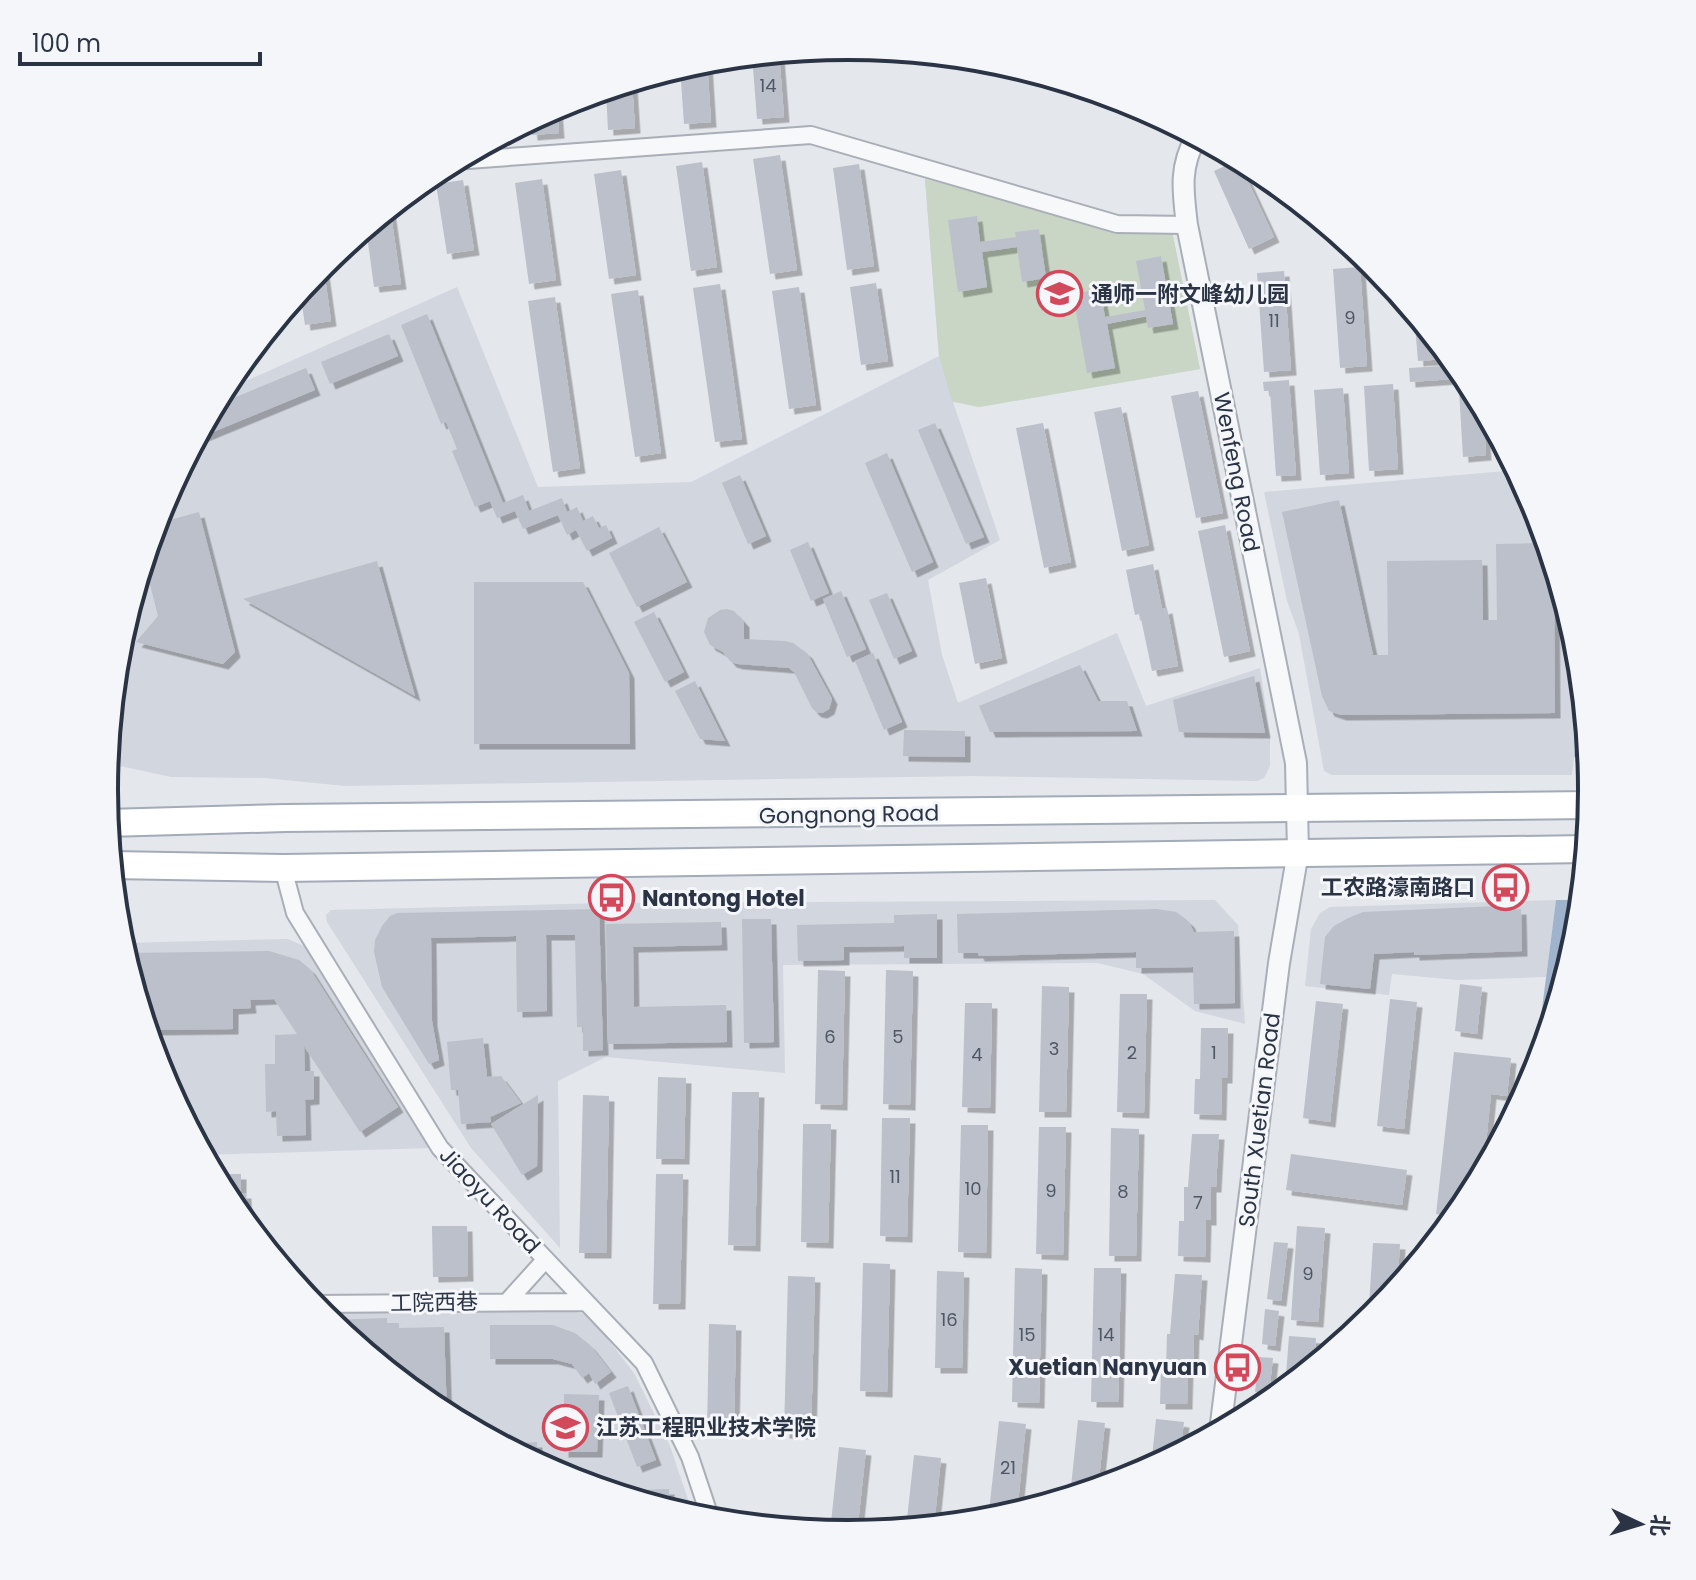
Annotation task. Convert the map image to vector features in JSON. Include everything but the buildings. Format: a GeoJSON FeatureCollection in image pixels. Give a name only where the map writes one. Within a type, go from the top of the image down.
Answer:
{"type":"FeatureCollection","features":[{"type":"Feature","properties":{"kind":"main road","name":"Gongnong Road"},"geometry":{"type":"LineString","coordinates":[[119,823],[285,818],[1577,805]]}},
{"type":"Feature","properties":{"kind":"main road","name":"Gongnong Road"},"geometry":{"type":"LineString","coordinates":[[122,865],[283,868],[1575,849]]}},
{"type":"Feature","properties":{"kind":"street"},"geometry":{"type":"LineString","coordinates":[[481,159],[811,135],[1117,224],[1187,225]]}},
{"type":"Feature","properties":{"kind":"street","name":"Wenfeng Road"},"geometry":{"type":"LineString","coordinates":[[1191,146],[1182,180],[1187,225],[1296,763],[1298,810]]}},
{"type":"Feature","properties":{"kind":"street","name":"South Xuetian Road"},"geometry":{"type":"LineString","coordinates":[[1222,1417],[1279,963],[1298,852],[1298,810]]}},
{"type":"Feature","properties":{"kind":"street","name":"Jiaoyu Road"},"geometry":{"type":"LineString","coordinates":[[283,868],[295,913],[440,1148],[644,1363],[690,1457],[706,1506]]}},
{"type":"Feature","properties":{"kind":"street"},"geometry":{"type":"LineString","coordinates":[[508,1301],[545,1260]]}},
{"type":"Feature","properties":{"kind":"street","name":"工院西巷"},"geometry":{"type":"LineString","coordinates":[[330,1304],[585,1302]]}},
{"type":"Feature","properties":{"kind":"shaded area"},"geometry":{"type":"Polygon","coordinates":[[[925,179],[1135,233],[1172,231],[1200,369],[979,407],[953,402],[1000,540],[928,580],[942,655],[958,703],[1117,633],[1146,706],[1260,668],[1270,734],[1270,766],[1264,778],[1257,781],[972,776],[345,786],[265,778],[171,777],[119,765],[124,695],[132,648],[157,555],[193,467],[242,383],[457,287],[538,487],[691,482],[939,356],[925,179]]]}},
{"type":"Feature","properties":{"kind":"shaded area"},"geometry":{"type":"Polygon","coordinates":[[[1505,471],[1539,555],[1564,648],[1576,741],[1572,775],[1332,775],[1324,771],[1299,634],[1287,601],[1264,492],[1505,471]]]}},
{"type":"Feature","properties":{"kind":"shaded area"},"geometry":{"type":"Polygon","coordinates":[[[1215,900],[1238,925],[1245,1024],[1195,1011],[1143,974],[1098,963],[783,965],[785,1073],[606,1057],[558,1081],[560,1248],[471,1148],[327,922],[326,915],[331,910],[603,903],[1215,900]]]}},
{"type":"Feature","properties":{"kind":"shaded area"},"geometry":{"type":"Polygon","coordinates":[[[1556,900],[1546,977],[1458,980],[1392,974],[1389,995],[1305,986],[1311,929],[1320,913],[1330,907],[1556,900]]]}},
{"type":"Feature","properties":{"kind":"shaded area"},"geometry":{"type":"Polygon","coordinates":[[[288,939],[308,948],[430,1148],[216,1155],[193,1113],[157,1025],[134,943],[288,939]]]}},
{"type":"Feature","properties":{"kind":"shaded area","name":"江苏工程职业技术学院"},"geometry":{"type":"Polygon","coordinates":[[[563,1309],[589,1315],[634,1373],[670,1446],[689,1502],[613,1481],[525,1445],[442,1397],[367,1339],[338,1312],[563,1309]]]}},
{"type":"Feature","properties":{"kind":"green space","name":"通师一附文峰幼儿园"},"geometry":{"type":"Polygon","coordinates":[[[925,179],[1135,233],[1172,231],[1200,369],[979,407],[952,401],[939,356],[925,179]],[[976,216],[948,220],[959,291],[987,287],[982,252],[1017,247],[1022,281],[1046,278],[1039,229],[1016,232],[1016,237],[980,242],[976,216]],[[1161,256],[1136,261],[1145,310],[1105,317],[1100,289],[1073,294],[1088,373],[1107,324],[1146,316],[1148,328],[1173,323],[1161,256]]]}},
{"type":"Feature","properties":{"kind":"water"},"geometry":{"type":"Polygon","coordinates":[[[1556,900],[1569,900],[1553,979],[1541,1020],[1556,900]]]}},
{"type":"Feature","properties":{"kind":"place","name":"通师一附文峰幼儿园"},"geometry":{"type":"Point","coordinates":[1060,294]}},
{"type":"Feature","properties":{"kind":"place","name":"工农路濠南路口"},"geometry":{"type":"Point","coordinates":[1506,887]}},
{"type":"Feature","properties":{"kind":"place","name":"Nantong Hotel"},"geometry":{"type":"Point","coordinates":[611,898]}},
{"type":"Feature","properties":{"kind":"place","name":"Xuetian Nanyuan"},"geometry":{"type":"Point","coordinates":[1238,1367]}},
{"type":"Feature","properties":{"kind":"place","name":"江苏工程职业技术学院"},"geometry":{"type":"Point","coordinates":[565,1427]}}]}
